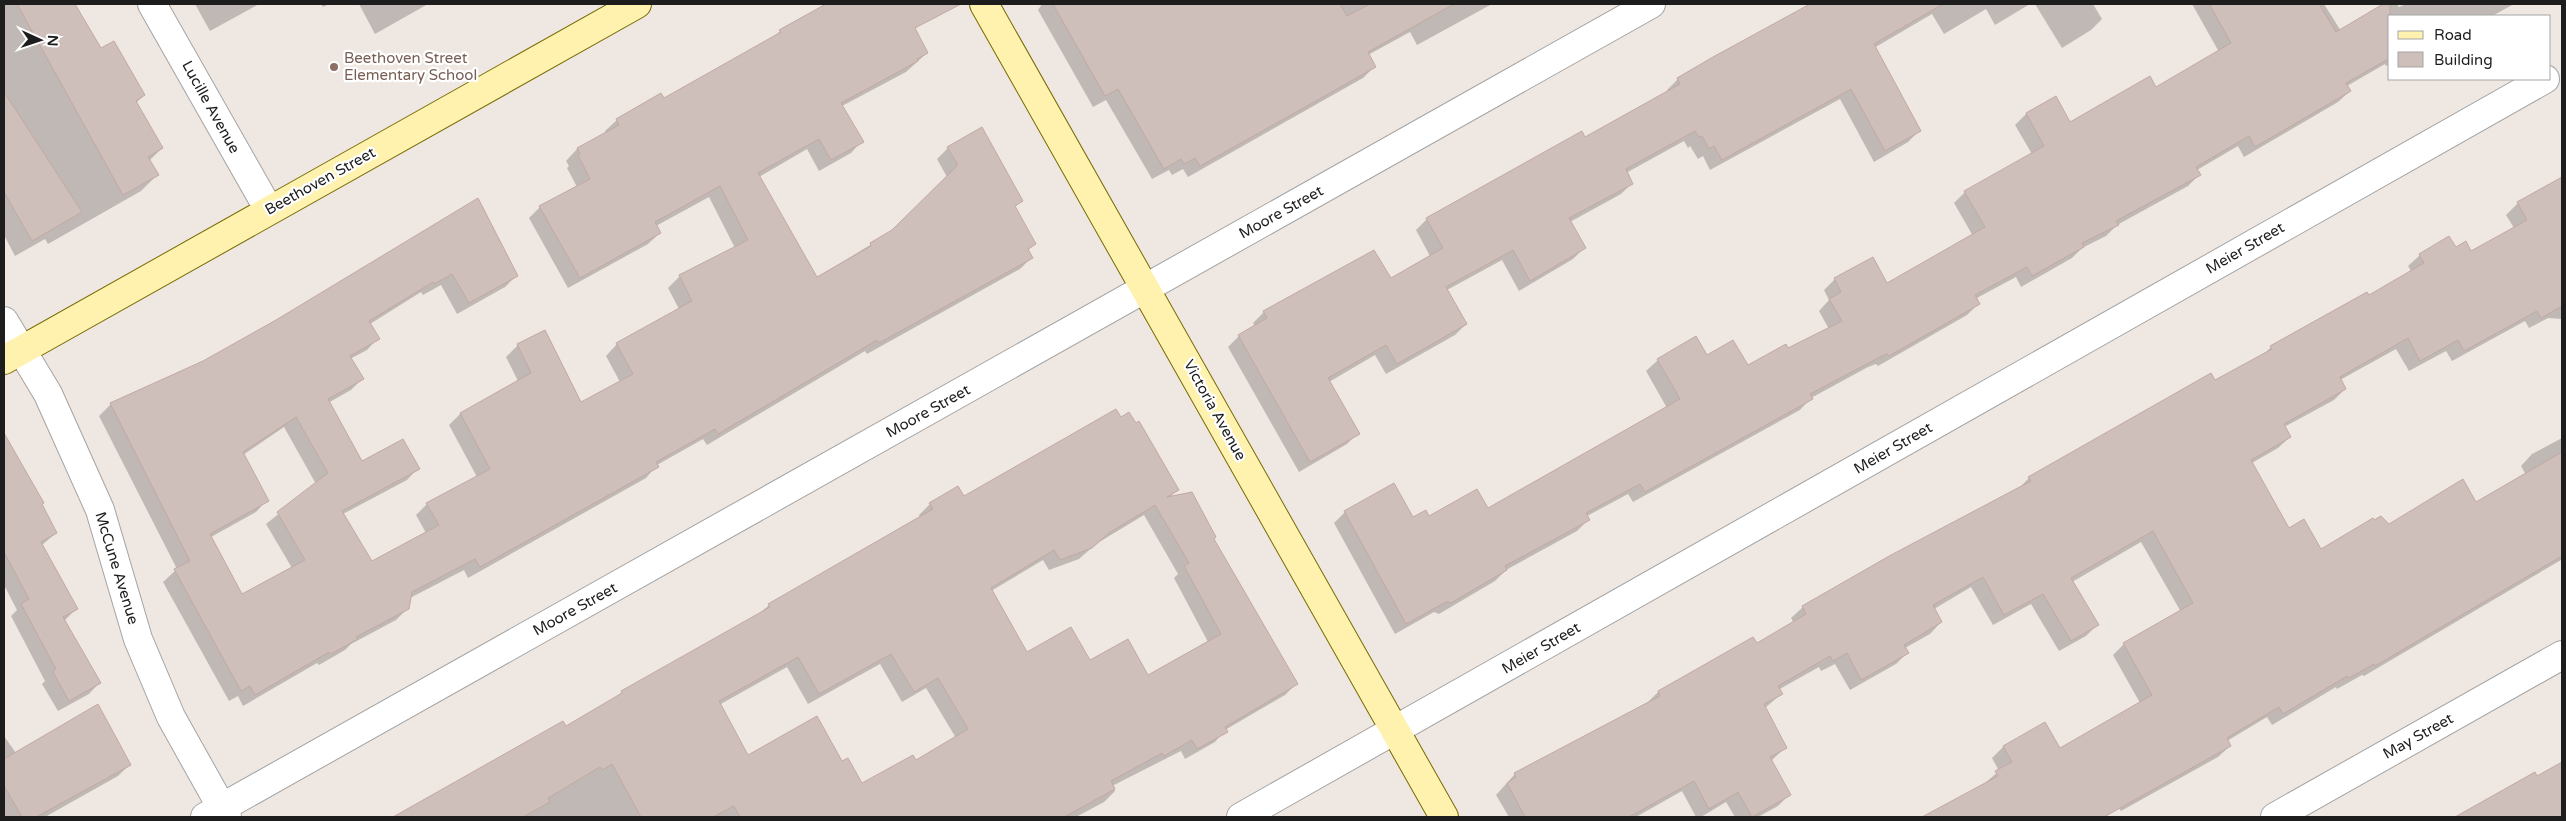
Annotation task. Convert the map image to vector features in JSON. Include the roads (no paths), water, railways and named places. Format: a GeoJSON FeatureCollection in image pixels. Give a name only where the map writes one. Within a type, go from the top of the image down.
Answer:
{"type":"FeatureCollection","features":[{"type":"Feature","properties":{"kind":"street","name":"Lucille Avenue"},"geometry":{"type":"LineString","coordinates":[[152,4],[269,210]]}},
{"type":"Feature","properties":{"kind":"street","name":"Beethoven Street"},"geometry":{"type":"LineString","coordinates":[[12,355],[637,4]]}},
{"type":"Feature","properties":{"kind":"street","name":"Victoria Avenue"},"geometry":{"type":"LineString","coordinates":[[984,4],[1444,817]]}},
{"type":"Feature","properties":{"kind":"street","name":"Moore Street"},"geometry":{"type":"LineString","coordinates":[[218,814],[1651,4]]}},
{"type":"Feature","properties":{"kind":"street"},"geometry":{"type":"LineString","coordinates":[[2551,75],[2562,69]]}},
{"type":"Feature","properties":{"kind":"street","name":"Meier Street"},"geometry":{"type":"LineString","coordinates":[[1241,817],[2543,80]]}},
{"type":"Feature","properties":{"kind":"street","name":"McCune Avenue"},"geometry":{"type":"LineString","coordinates":[[4,321],[12,355],[48,394],[100,510],[138,639],[171,717],[218,814]]}},
{"type":"Feature","properties":{"kind":"street","name":"May Street"},"geometry":{"type":"LineString","coordinates":[[2275,817],[2562,655]]}},
{"type":"Feature","properties":{"kind":"place","name":"Beethoven Street Elementary School"},"geometry":{"type":"Point","coordinates":[334,67]}}]}
